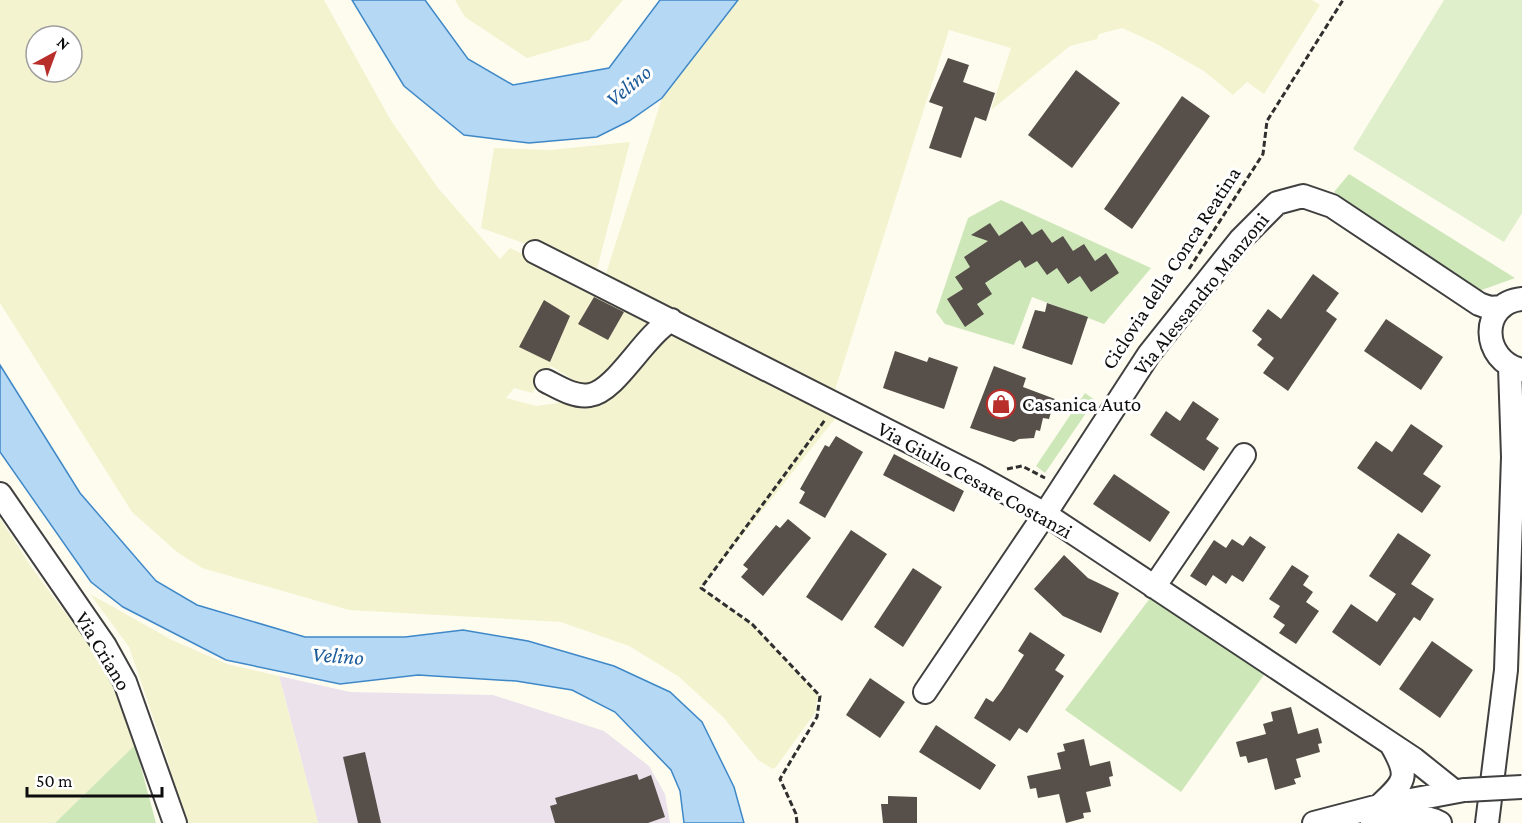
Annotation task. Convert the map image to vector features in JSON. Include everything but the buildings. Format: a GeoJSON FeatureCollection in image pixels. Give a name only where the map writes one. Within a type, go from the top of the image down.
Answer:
{"type":"FeatureCollection","features":[{"type":"Feature","properties":{"kind":"street","name":"Via Alessandro Manzoni"},"geometry":{"type":"LineString","coordinates":[[925,692],[1149,354],[1240,240],[1277,203],[1303,196],[1332,206],[1479,304],[1490,308],[1516,299]]}},
{"type":"Feature","properties":{"kind":"street","name":"Via Giulio Cesare Costanzi"},"geometry":{"type":"LineString","coordinates":[[535,252],[977,476],[1045,514],[1460,791]]}},
{"type":"Feature","properties":{"kind":"street"},"geometry":{"type":"LineString","coordinates":[[1487,823],[1506,670],[1516,369],[1493,350],[1490,339],[1495,316],[1516,299]]}},
{"type":"Feature","properties":{"kind":"street"},"geometry":{"type":"LineString","coordinates":[[546,381],[575,394],[588,396],[605,390],[656,329],[671,320]]}},
{"type":"Feature","properties":{"kind":"street"},"geometry":{"type":"LineString","coordinates":[[1154,587],[1244,455]]}},
{"type":"Feature","properties":{"kind":"street","name":"Via Criano"},"geometry":{"type":"LineString","coordinates":[[0,494],[105,646],[125,682],[175,823]]}},
{"type":"Feature","properties":{"kind":"street"},"geometry":{"type":"LineString","coordinates":[[1373,814],[1397,789],[1403,777],[1403,765],[1391,744]]}},
{"type":"Feature","properties":{"kind":"street"},"geometry":{"type":"LineString","coordinates":[[1314,823],[1373,814],[1460,791],[1522,787]]}},
{"type":"Feature","properties":{"kind":"street"},"geometry":{"type":"LineString","coordinates":[[1373,814],[1388,817],[1424,817],[1440,823]]}},
{"type":"Feature","properties":{"kind":"path","name":"Ciclovia della Conca Reatina"},"geometry":{"type":"LineString","coordinates":[[1189,270],[1263,154],[1267,121],[1343,0]]}},
{"type":"Feature","properties":{"kind":"path"},"geometry":{"type":"LineString","coordinates":[[797,823],[796,814],[780,779],[817,717],[820,696],[752,624],[701,588],[836,404]]}},
{"type":"Feature","properties":{"kind":"path"},"geometry":{"type":"LineString","coordinates":[[977,476],[1022,466],[1051,480]]}},
{"type":"Feature","properties":{"kind":"shaded area"},"geometry":{"type":"Polygon","coordinates":[[[279,676],[350,692],[493,695],[604,731],[649,766],[665,794],[670,823],[318,823],[279,676]]]}},
{"type":"Feature","properties":{"kind":"green space"},"geometry":{"type":"Polygon","coordinates":[[[0,0],[324,0],[390,119],[438,188],[500,259],[510,248],[655,317],[600,388],[588,389],[551,366],[532,393],[514,388],[506,398],[536,406],[565,402],[601,406],[660,335],[673,328],[837,416],[701,588],[752,624],[818,695],[815,713],[773,769],[758,760],[723,717],[678,676],[629,646],[561,622],[349,610],[202,568],[177,552],[132,512],[0,303],[0,0]]]}},
{"type":"Feature","properties":{"kind":"green space"},"geometry":{"type":"Polygon","coordinates":[[[455,0],[623,0],[589,40],[527,58],[465,17],[455,0]]]}},
{"type":"Feature","properties":{"kind":"green space"},"geometry":{"type":"Polygon","coordinates":[[[738,0],[1312,0],[1320,5],[1264,94],[1247,82],[1233,95],[1204,71],[1155,43],[1122,28],[1099,34],[1097,39],[1070,46],[991,110],[1011,48],[949,30],[835,390],[836,404],[602,286],[662,98],[738,0]]]}},
{"type":"Feature","properties":{"kind":"green space"},"geometry":{"type":"Polygon","coordinates":[[[1444,0],[1522,0],[1522,213],[1504,242],[1353,149],[1444,0]]]}},
{"type":"Feature","properties":{"kind":"green space"},"geometry":{"type":"Polygon","coordinates":[[[630,142],[597,269],[481,228],[494,148],[549,150],[630,142]]]}},
{"type":"Feature","properties":{"kind":"green space"},"geometry":{"type":"Polygon","coordinates":[[[1349,174],[1515,278],[1479,291],[1334,192],[1349,174]]]}},
{"type":"Feature","properties":{"kind":"green space"},"geometry":{"type":"Polygon","coordinates":[[[1001,200],[1151,268],[1104,324],[1032,297],[1014,345],[945,324],[936,312],[968,218],[1001,200]]]}},
{"type":"Feature","properties":{"kind":"green space"},"geometry":{"type":"Polygon","coordinates":[[[1085,393],[1095,400],[1045,473],[1036,466],[1085,393]]]}},
{"type":"Feature","properties":{"kind":"green space"},"geometry":{"type":"Polygon","coordinates":[[[0,518],[32,568],[104,665],[135,745],[55,823],[0,823],[0,518]]]}},
{"type":"Feature","properties":{"kind":"green space"},"geometry":{"type":"Polygon","coordinates":[[[90,594],[172,640],[227,664],[279,676],[318,823],[185,823],[167,758],[129,647],[90,594]]]}},
{"type":"Feature","properties":{"kind":"green space"},"geometry":{"type":"Polygon","coordinates":[[[1151,597],[1266,672],[1181,792],[1065,710],[1151,597]]]}},
{"type":"Feature","properties":{"kind":"green space"},"geometry":{"type":"Polygon","coordinates":[[[135,745],[156,823],[55,823],[135,745]]]}},
{"type":"Feature","properties":{"kind":"water","name":"Velino"},"geometry":{"type":"Polygon","coordinates":[[[352,0],[425,0],[468,59],[513,85],[609,68],[660,0],[738,0],[662,98],[629,121],[597,137],[529,143],[464,135],[404,86],[352,0]]]}},
{"type":"Feature","properties":{"kind":"water","name":"Velino"},"geometry":{"type":"Polygon","coordinates":[[[0,365],[80,493],[156,581],[197,605],[305,637],[405,637],[463,630],[528,641],[614,666],[670,692],[702,722],[734,787],[744,823],[684,823],[680,791],[671,770],[615,712],[572,690],[516,681],[418,675],[340,684],[226,660],[123,607],[91,582],[0,452],[0,365]]]}},
{"type":"Feature","properties":{"kind":"place","name":"Casanica Auto"},"geometry":{"type":"Point","coordinates":[1001,404]}}]}
